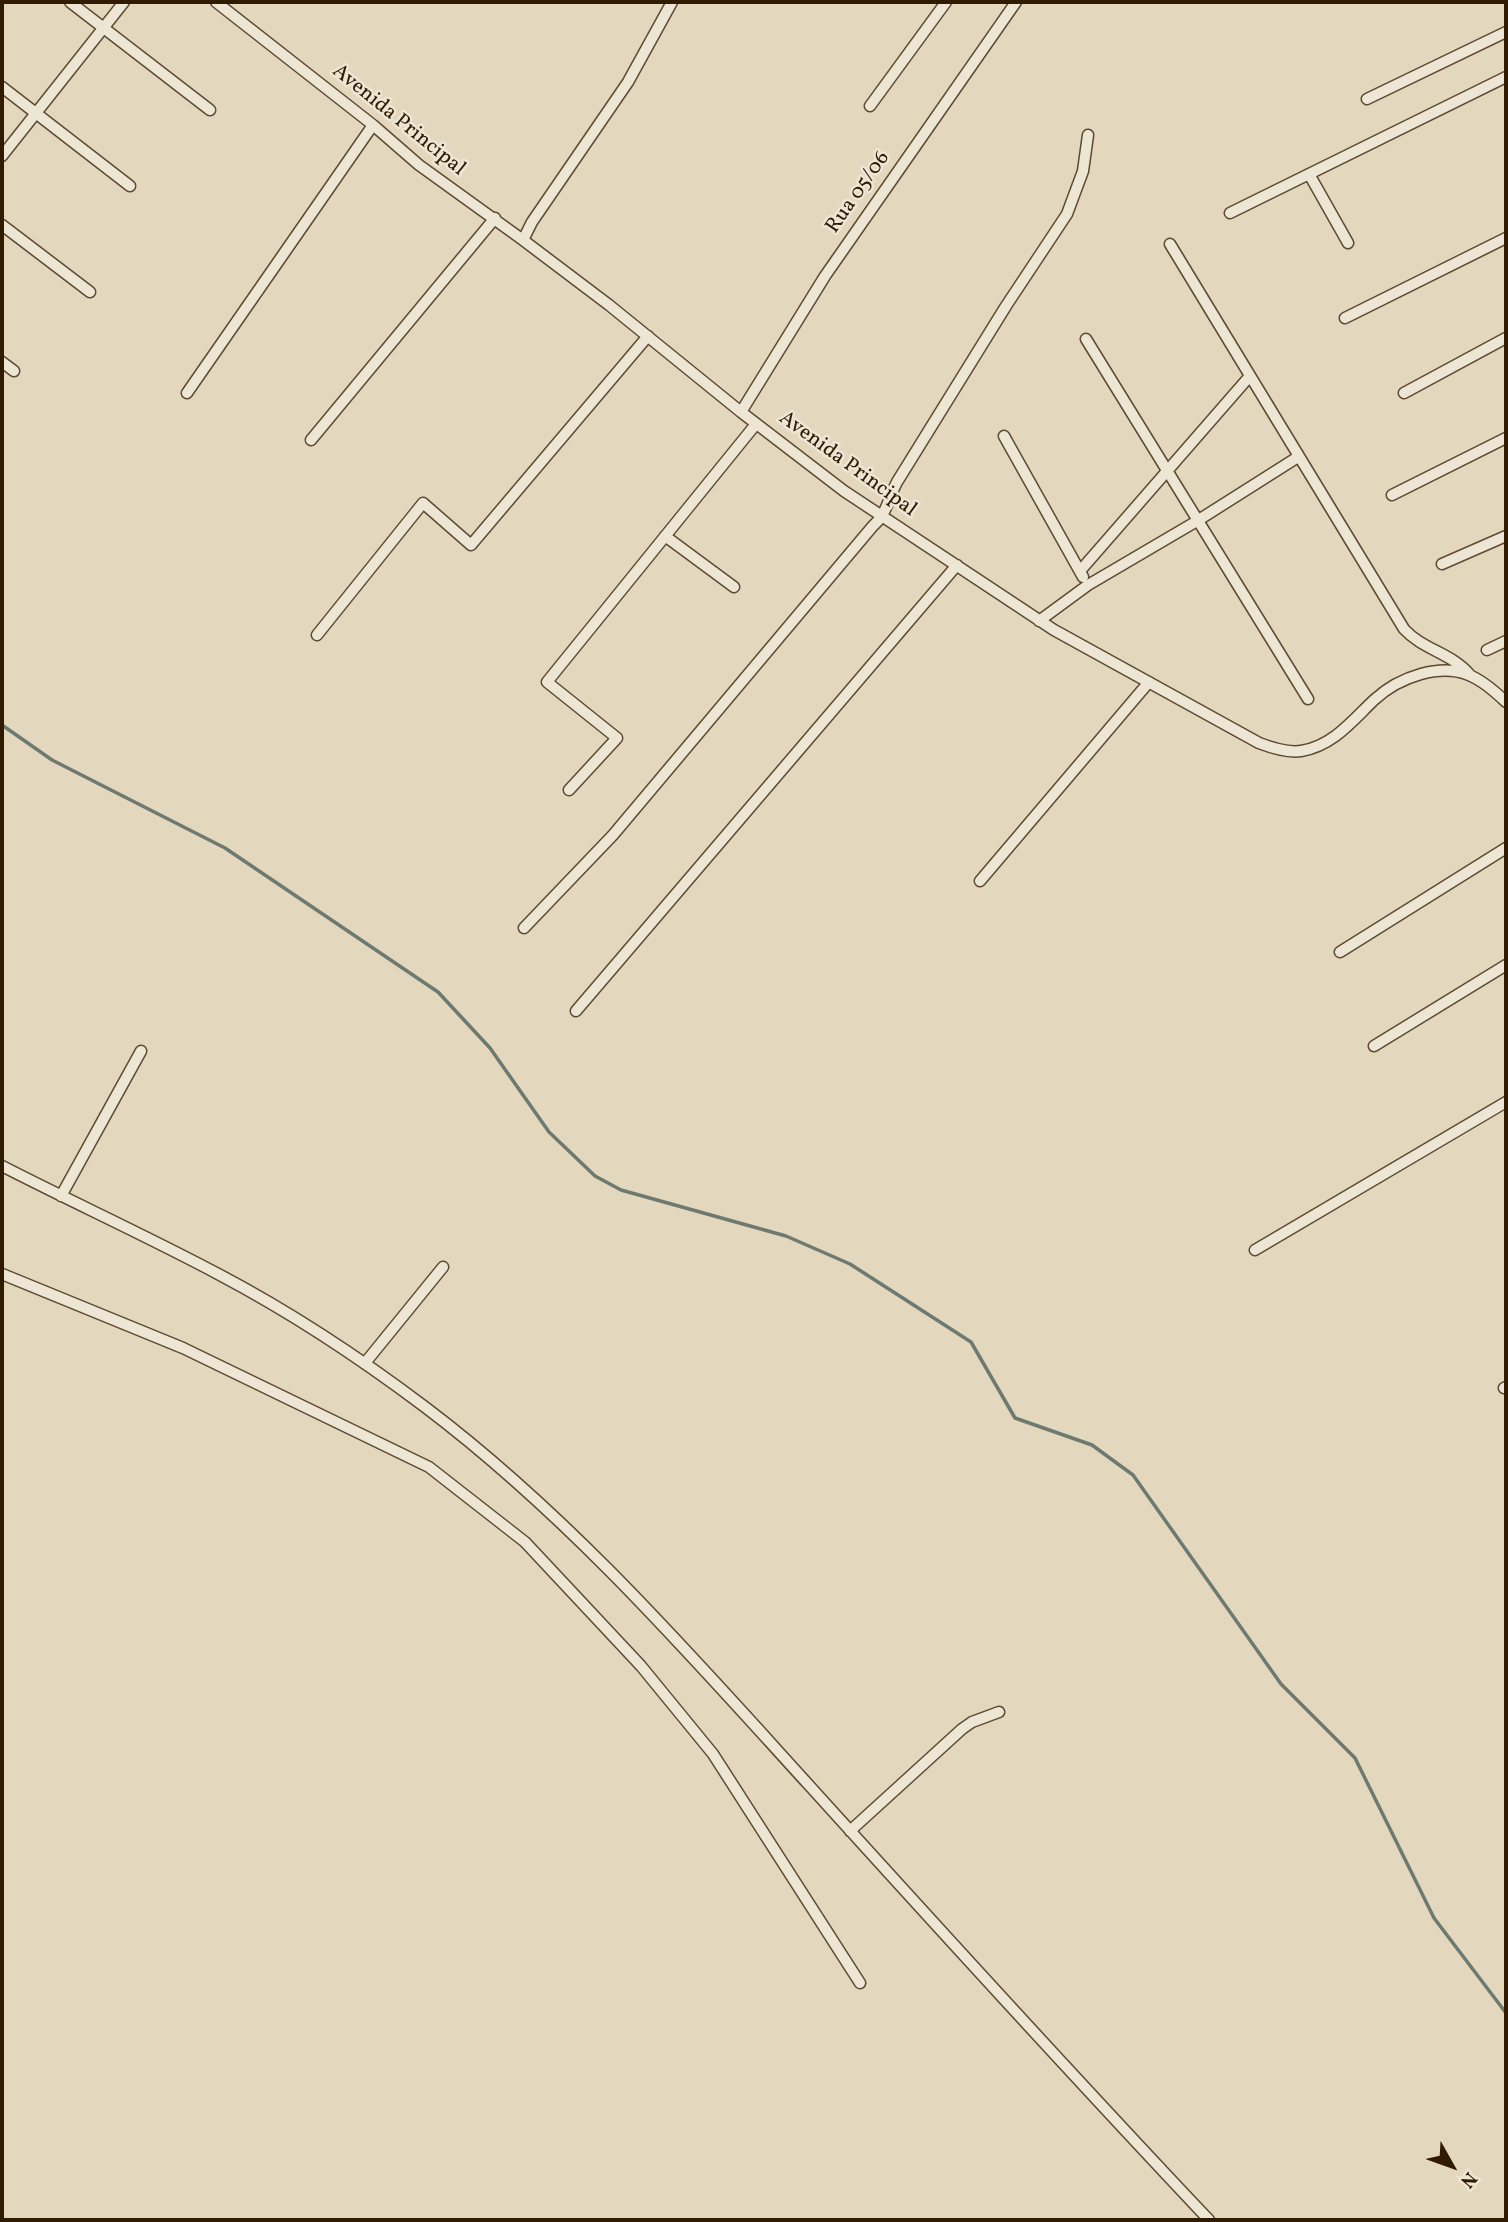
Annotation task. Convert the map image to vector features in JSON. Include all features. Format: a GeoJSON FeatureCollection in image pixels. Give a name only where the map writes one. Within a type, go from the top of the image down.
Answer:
{"type":"FeatureCollection","features":[{"type":"Feature","properties":{"kind":"street"},"geometry":{"type":"LineString","coordinates":[[71,2],[210,110]]}},
{"type":"Feature","properties":{"kind":"street"},"geometry":{"type":"LineString","coordinates":[[2,156],[124,2]]}},
{"type":"Feature","properties":{"kind":"street","name":"Avenida Principal"},"geometry":{"type":"LineString","coordinates":[[216,2],[373,125],[419,165],[495,218],[844,491],[1039,621],[1259,743],[1275,749],[1301,751],[1338,734],[1356,721],[1375,699],[1390,687],[1436,670],[1453,670],[1470,675],[1488,685],[1506,702]]}},
{"type":"Feature","properties":{"kind":"street"},"geometry":{"type":"LineString","coordinates":[[523,240],[532,222],[628,82],[672,2]]}},
{"type":"Feature","properties":{"kind":"street"},"geometry":{"type":"LineString","coordinates":[[870,106],[946,2]]}},
{"type":"Feature","properties":{"kind":"street","name":"Rua 05/06"},"geometry":{"type":"LineString","coordinates":[[741,412],[825,276],[1016,2]]}},
{"type":"Feature","properties":{"kind":"street"},"geometry":{"type":"LineString","coordinates":[[1367,99],[1506,32]]}},
{"type":"Feature","properties":{"kind":"street"},"geometry":{"type":"LineString","coordinates":[[1230,213],[1506,77]]}},
{"type":"Feature","properties":{"kind":"street"},"geometry":{"type":"LineString","coordinates":[[2,87],[130,186]]}},
{"type":"Feature","properties":{"kind":"street"},"geometry":{"type":"LineString","coordinates":[[187,393],[373,125]]}},
{"type":"Feature","properties":{"kind":"street"},"geometry":{"type":"LineString","coordinates":[[524,928],[613,835],[872,527],[884,517],[888,499],[897,482],[1006,306],[1067,214],[1083,171],[1088,135]]}},
{"type":"Feature","properties":{"kind":"street"},"geometry":{"type":"LineString","coordinates":[[1309,174],[1348,243]]}},
{"type":"Feature","properties":{"kind":"street"},"geometry":{"type":"LineString","coordinates":[[311,440],[495,218]]}},
{"type":"Feature","properties":{"kind":"street"},"geometry":{"type":"LineString","coordinates":[[2,225],[90,292]]}},
{"type":"Feature","properties":{"kind":"street"},"geometry":{"type":"LineString","coordinates":[[1345,318],[1506,238]]}},
{"type":"Feature","properties":{"kind":"street"},"geometry":{"type":"LineString","coordinates":[[1170,244],[1404,629],[1411,637],[1461,664],[1470,675]]}},
{"type":"Feature","properties":{"kind":"street"},"geometry":{"type":"LineString","coordinates":[[317,635],[423,503],[471,545],[648,336]]}},
{"type":"Feature","properties":{"kind":"street"},"geometry":{"type":"LineString","coordinates":[[1404,393],[1506,338]]}},
{"type":"Feature","properties":{"kind":"street"},"geometry":{"type":"LineString","coordinates":[[1086,339],[1308,699]]}},
{"type":"Feature","properties":{"kind":"street"},"geometry":{"type":"LineString","coordinates":[[2,362],[15,371]]}},
{"type":"Feature","properties":{"kind":"street"},"geometry":{"type":"LineString","coordinates":[[1080,571],[1249,377]]}},
{"type":"Feature","properties":{"kind":"street"},"geometry":{"type":"LineString","coordinates":[[569,790],[617,738],[547,682],[756,424]]}},
{"type":"Feature","properties":{"kind":"street"},"geometry":{"type":"LineString","coordinates":[[1004,436],[1088,585]]}},
{"type":"Feature","properties":{"kind":"street"},"geometry":{"type":"LineString","coordinates":[[1392,495],[1506,438]]}},
{"type":"Feature","properties":{"kind":"street"},"geometry":{"type":"LineString","coordinates":[[1039,621],[1088,585],[1298,457]]}},
{"type":"Feature","properties":{"kind":"street"},"geometry":{"type":"LineString","coordinates":[[665,536],[734,587]]}},
{"type":"Feature","properties":{"kind":"street"},"geometry":{"type":"LineString","coordinates":[[1442,564],[1506,536]]}},
{"type":"Feature","properties":{"kind":"street"},"geometry":{"type":"LineString","coordinates":[[576,1011],[957,565]]}},
{"type":"Feature","properties":{"kind":"street"},"geometry":{"type":"LineString","coordinates":[[1487,650],[1506,641]]}},
{"type":"Feature","properties":{"kind":"street"},"geometry":{"type":"LineString","coordinates":[[980,881],[1149,682]]}},
{"type":"Feature","properties":{"kind":"street"},"geometry":{"type":"LineString","coordinates":[[1340,952],[1506,848]]}},
{"type":"Feature","properties":{"kind":"street"},"geometry":{"type":"LineString","coordinates":[[1374,1046],[1506,965]]}},
{"type":"Feature","properties":{"kind":"street"},"geometry":{"type":"LineString","coordinates":[[61,1196],[141,1051]]}},
{"type":"Feature","properties":{"kind":"street"},"geometry":{"type":"LineString","coordinates":[[1255,1251],[1506,1102]]}},
{"type":"Feature","properties":{"kind":"street"},"geometry":{"type":"LineString","coordinates":[[2,1166],[220,1275],[365,1363],[429,1410],[519,1486],[645,1605],[1057,2059],[1209,2220]]}},
{"type":"Feature","properties":{"kind":"street"},"geometry":{"type":"LineString","coordinates":[[365,1363],[443,1268]]}},
{"type":"Feature","properties":{"kind":"street"},"geometry":{"type":"LineString","coordinates":[[2,1274],[183,1348],[429,1467],[525,1542],[641,1666],[713,1754],[860,1983]]}},
{"type":"Feature","properties":{"kind":"street"},"geometry":{"type":"LineString","coordinates":[[850,1831],[961,1729],[999,1712]]}},
{"type":"Feature","properties":{"kind":"waterway"},"geometry":{"type":"LineString","coordinates":[[2,725],[52,760],[225,848],[438,992],[490,1048],[549,1132],[595,1176],[621,1190],[786,1236],[850,1264],[971,1342],[1015,1418],[1092,1445],[1133,1475],[1281,1684],[1355,1758],[1434,1918],[1506,2013]]}}]}
